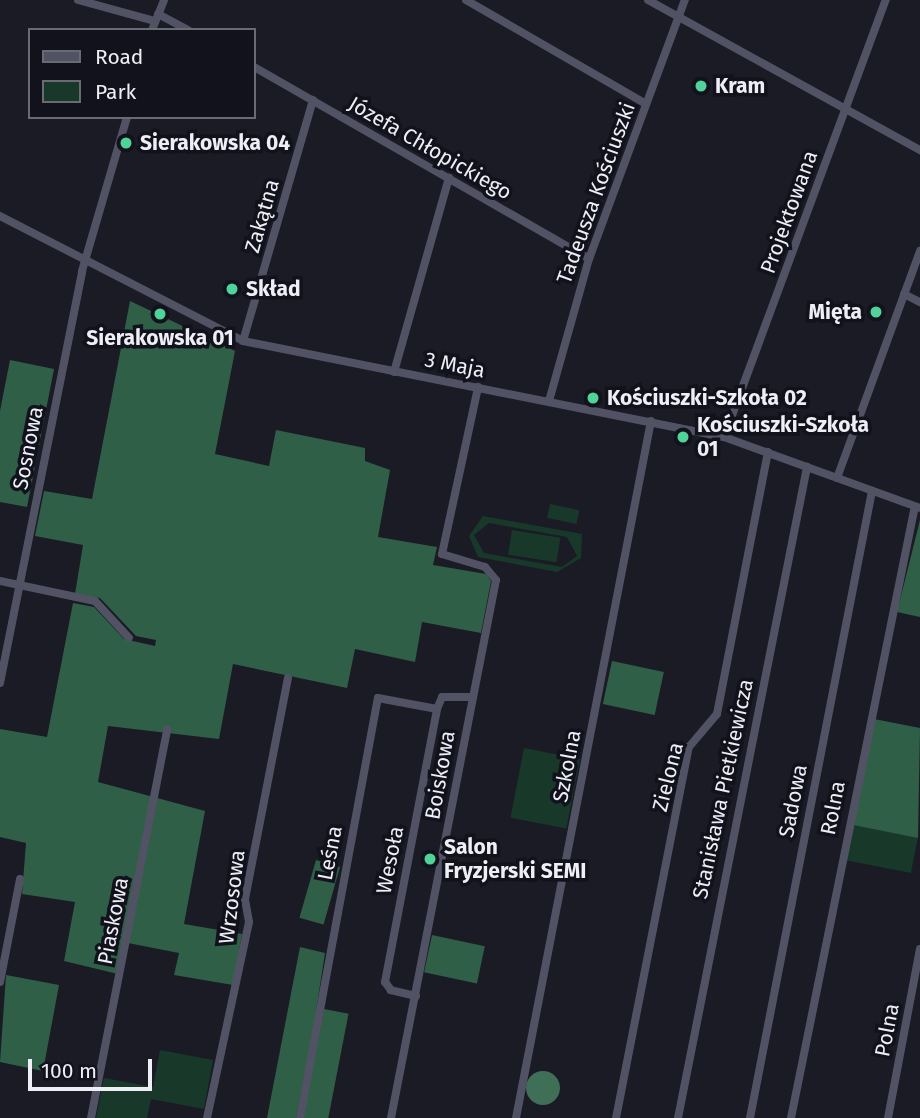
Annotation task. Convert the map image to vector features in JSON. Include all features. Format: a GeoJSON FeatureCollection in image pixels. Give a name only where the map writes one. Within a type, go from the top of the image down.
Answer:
{"type":"FeatureCollection","features":[{"type":"Feature","properties":{"kind":"street"},"geometry":{"type":"LineString","coordinates":[[78,0],[180,28]]}},
{"type":"Feature","properties":{"kind":"street"},"geometry":{"type":"LineString","coordinates":[[155,22],[164,0]]}},
{"type":"Feature","properties":{"kind":"street"},"geometry":{"type":"LineString","coordinates":[[466,0],[646,104]]}},
{"type":"Feature","properties":{"kind":"street"},"geometry":{"type":"LineString","coordinates":[[648,0],[920,150]]}},
{"type":"Feature","properties":{"kind":"street","name":"Tadeusza Kościuszki"},"geometry":{"type":"LineString","coordinates":[[549,401],[589,259],[684,0]]}},
{"type":"Feature","properties":{"kind":"street","name":"Projektowana"},"geometry":{"type":"LineString","coordinates":[[724,437],[886,0]]}},
{"type":"Feature","properties":{"kind":"street","name":"Józefa Chłopickiego"},"geometry":{"type":"LineString","coordinates":[[256,68],[589,259]]}},
{"type":"Feature","properties":{"kind":"street","name":"Zakątna"},"geometry":{"type":"LineString","coordinates":[[243,341],[313,100]]}},
{"type":"Feature","properties":{"kind":"street","name":"Sosnowa"},"geometry":{"type":"LineString","coordinates":[[0,682],[85,261],[126,119]]}},
{"type":"Feature","properties":{"kind":"street"},"geometry":{"type":"LineString","coordinates":[[394,372],[449,178]]}},
{"type":"Feature","properties":{"kind":"street","name":"3 Maja"},"geometry":{"type":"LineString","coordinates":[[0,216],[243,341],[724,437],[917,507]]}},
{"type":"Feature","properties":{"kind":"street"},"geometry":{"type":"LineString","coordinates":[[836,478],[920,251]]}},
{"type":"Feature","properties":{"kind":"street"},"geometry":{"type":"LineString","coordinates":[[904,294],[920,302]]}},
{"type":"Feature","properties":{"kind":"street","name":"Boiskowa"},"geometry":{"type":"LineString","coordinates":[[391,1118],[496,580],[485,567],[442,554],[478,387]]}},
{"type":"Feature","properties":{"kind":"street","name":"Szkolna"},"geometry":{"type":"LineString","coordinates":[[516,1118],[651,421]]}},
{"type":"Feature","properties":{"kind":"street","name":"Zielona"},"geometry":{"type":"LineString","coordinates":[[615,1118],[689,747],[717,714],[768,452]]}},
{"type":"Feature","properties":{"kind":"street","name":"Stanisława Pietkiewicza"},"geometry":{"type":"LineString","coordinates":[[678,1118],[807,467]]}},
{"type":"Feature","properties":{"kind":"street","name":"Sadowa"},"geometry":{"type":"LineString","coordinates":[[750,1118],[872,491]]}},
{"type":"Feature","properties":{"kind":"street","name":"Rolna"},"geometry":{"type":"LineString","coordinates":[[792,1118],[917,507]]}},
{"type":"Feature","properties":{"kind":"street"},"geometry":{"type":"LineString","coordinates":[[0,581],[95,601],[130,638]]}},
{"type":"Feature","properties":{"kind":"street","name":"Wrzosowa"},"geometry":{"type":"LineString","coordinates":[[207,1118],[249,922],[245,899],[288,678]]}},
{"type":"Feature","properties":{"kind":"street"},"geometry":{"type":"LineString","coordinates":[[437,709],[442,696],[472,697]]}},
{"type":"Feature","properties":{"kind":"street","name":"Leśna"},"geometry":{"type":"LineString","coordinates":[[300,1118],[378,698],[437,709]]}},
{"type":"Feature","properties":{"kind":"street","name":"Wesoła"},"geometry":{"type":"LineString","coordinates":[[416,996],[391,990],[385,982],[437,709]]}},
{"type":"Feature","properties":{"kind":"street","name":"Piaskowa"},"geometry":{"type":"LineString","coordinates":[[92,1118],[167,729]]}},
{"type":"Feature","properties":{"kind":"street"},"geometry":{"type":"LineString","coordinates":[[0,982],[20,879]]}},
{"type":"Feature","properties":{"kind":"street","name":"Polna"},"geometry":{"type":"LineString","coordinates":[[888,1118],[920,949]]}},
{"type":"Feature","properties":{"kind":"green space"},"geometry":{"type":"Polygon","coordinates":[[[550,504],[579,510],[576,524],[547,518],[550,504]]]}},
{"type":"Feature","properties":{"kind":"green space"},"geometry":{"type":"Polygon","coordinates":[[[483,516],[582,534],[581,558],[557,572],[478,557],[469,536],[483,516]],[[489,523],[474,535],[484,553],[562,567],[577,556],[567,537],[489,523]]]}},
{"type":"Feature","properties":{"kind":"green space"},"geometry":{"type":"Polygon","coordinates":[[[512,530],[560,538],[556,562],[508,555],[512,530]]]}},
{"type":"Feature","properties":{"kind":"green space"},"geometry":{"type":"Polygon","coordinates":[[[524,748],[580,759],[566,829],[510,818],[524,748]]]}},
{"type":"Feature","properties":{"kind":"green space"},"geometry":{"type":"Polygon","coordinates":[[[853,825],[918,838],[911,873],[846,860],[853,825]]]}},
{"type":"Feature","properties":{"kind":"green space"},"geometry":{"type":"Polygon","coordinates":[[[160,1050],[213,1060],[204,1109],[151,1099],[147,1118],[96,1118],[104,1078],[153,1087],[160,1050]]]}},
{"type":"Feature","properties":{"kind":"shaded area"},"geometry":{"type":"Polygon","coordinates":[[[130,301],[235,351],[215,454],[269,466],[276,430],[365,448],[365,461],[390,470],[378,537],[437,547],[433,565],[486,574],[491,581],[481,633],[422,622],[415,662],[355,649],[347,688],[233,664],[219,739],[108,726],[98,782],[205,811],[184,924],[242,934],[233,985],[174,975],[179,953],[123,942],[118,974],[64,961],[75,902],[22,894],[26,843],[0,837],[0,729],[47,737],[73,603],[94,607],[124,639],[155,646],[156,640],[136,636],[100,598],[75,594],[83,545],[35,536],[44,491],[92,499],[130,301]]]}},
{"type":"Feature","properties":{"kind":"shaded area"},"geometry":{"type":"Polygon","coordinates":[[[10,360],[54,369],[27,507],[0,502],[0,411],[10,360]]]}},
{"type":"Feature","properties":{"kind":"shaded area"},"geometry":{"type":"Polygon","coordinates":[[[920,520],[920,617],[897,612],[920,520]]]}},
{"type":"Feature","properties":{"kind":"shaded area"},"geometry":{"type":"Polygon","coordinates":[[[612,661],[664,672],[655,715],[603,704],[612,661]]]}},
{"type":"Feature","properties":{"kind":"shaded area"},"geometry":{"type":"Polygon","coordinates":[[[874,719],[920,728],[918,838],[853,825],[874,719]]]}},
{"type":"Feature","properties":{"kind":"shaded area"},"geometry":{"type":"Polygon","coordinates":[[[316,860],[340,867],[323,925],[299,918],[316,860]]]}},
{"type":"Feature","properties":{"kind":"shaded area"},"geometry":{"type":"Polygon","coordinates":[[[432,935],[485,946],[477,983],[424,972],[432,935]]]}},
{"type":"Feature","properties":{"kind":"shaded area"},"geometry":{"type":"Polygon","coordinates":[[[300,947],[325,953],[312,1037],[296,1118],[267,1118],[300,947]]]}},
{"type":"Feature","properties":{"kind":"shaded area"},"geometry":{"type":"Polygon","coordinates":[[[6,975],[59,985],[43,1071],[0,1062],[6,975]]]}},
{"type":"Feature","properties":{"kind":"shaded area"},"geometry":{"type":"Polygon","coordinates":[[[324,1009],[349,1014],[328,1118],[303,1118],[324,1009]]]}},
{"type":"Feature","properties":{"kind":"shaded area"},"geometry":{"type":"Polygon","coordinates":[[[543,1071],[555,1076],[560,1088],[555,1100],[543,1105],[531,1100],[526,1088],[531,1076],[543,1071]]]}},
{"type":"Feature","properties":{"kind":"place","name":"Kram"},"geometry":{"type":"Point","coordinates":[701,86]}},
{"type":"Feature","properties":{"kind":"place","name":"Sierakowska 04"},"geometry":{"type":"Point","coordinates":[126,143]}},
{"type":"Feature","properties":{"kind":"place","name":"Skład"},"geometry":{"type":"Point","coordinates":[232,289]}},
{"type":"Feature","properties":{"kind":"place","name":"Mięta"},"geometry":{"type":"Point","coordinates":[876,312]}},
{"type":"Feature","properties":{"kind":"place","name":"Sierakowska 01"},"geometry":{"type":"Point","coordinates":[160,314]}},
{"type":"Feature","properties":{"kind":"place","name":"Kościuszki-Szkoła 02"},"geometry":{"type":"Point","coordinates":[593,398]}},
{"type":"Feature","properties":{"kind":"place","name":"Kościuszki-Szkoła 01"},"geometry":{"type":"Point","coordinates":[683,437]}},
{"type":"Feature","properties":{"kind":"place","name":"Salon Fryzjerski SEMI"},"geometry":{"type":"Point","coordinates":[430,859]}}]}
